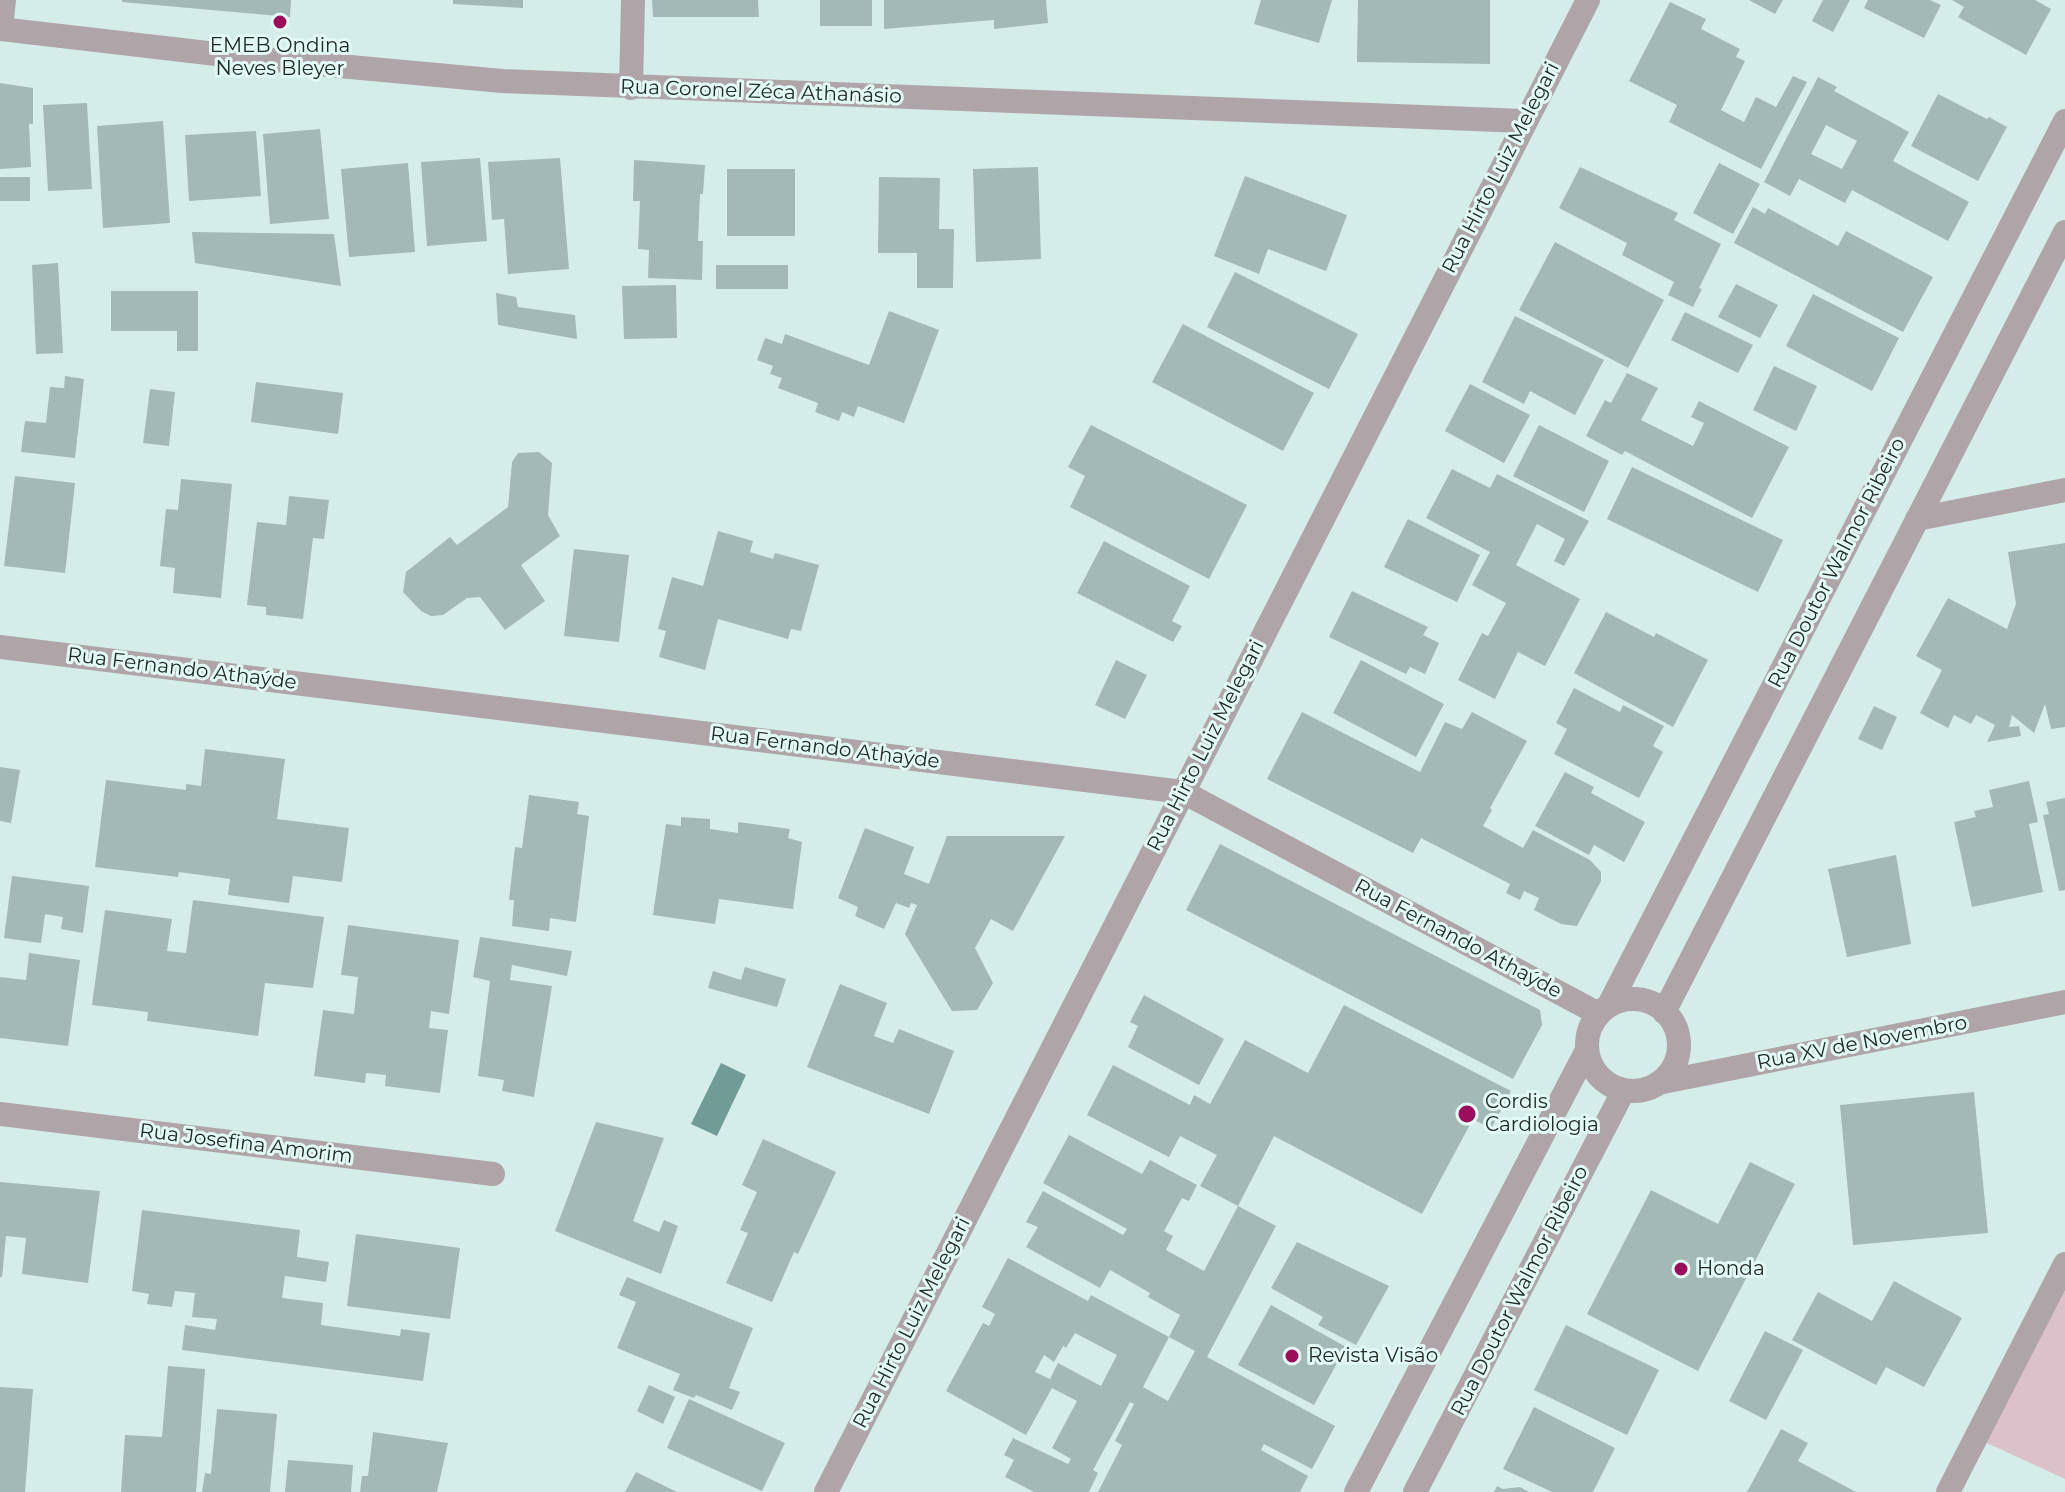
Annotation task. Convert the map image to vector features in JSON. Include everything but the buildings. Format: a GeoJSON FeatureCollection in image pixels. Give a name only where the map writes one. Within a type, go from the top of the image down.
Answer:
{"type":"FeatureCollection","features":[{"type":"Feature","properties":{"kind":"street"},"geometry":{"type":"LineString","coordinates":[[0,29],[4,0]]}},
{"type":"Feature","properties":{"kind":"street"},"geometry":{"type":"LineString","coordinates":[[631,88],[633,0]]}},
{"type":"Feature","properties":{"kind":"street","name":"Rua Hirto Luiz Melegari"},"geometry":{"type":"LineString","coordinates":[[826,1492],[1588,0]]}},
{"type":"Feature","properties":{"kind":"street","name":"Rua Coronel Zéca Athanásio"},"geometry":{"type":"LineString","coordinates":[[0,29],[502,81],[1524,121]]}},
{"type":"Feature","properties":{"kind":"street","name":"Rua Doutor Walmor Ribeiro"},"geometry":{"type":"LineString","coordinates":[[1604,1010],[2065,121]]}},
{"type":"Feature","properties":{"kind":"street"},"geometry":{"type":"LineString","coordinates":[[1664,1012],[2065,232]]}},
{"type":"Feature","properties":{"kind":"street"},"geometry":{"type":"LineString","coordinates":[[1917,519],[2065,490]]}},
{"type":"Feature","properties":{"kind":"street","name":"Rua Fernando Athaýde"},"geometry":{"type":"LineString","coordinates":[[0,647],[1183,792],[1604,1010]]}},
{"type":"Feature","properties":{"kind":"street"},"geometry":{"type":"LineString","coordinates":[[1356,1492],[1587,1050],[1591,1025],[1604,1010],[1623,1000],[1637,999],[1652,1003],[1664,1012],[1673,1022],[1678,1035],[1676,1062],[1658,1083],[1636,1091],[1611,1086],[1599,1076],[1587,1050]]}},
{"type":"Feature","properties":{"kind":"street","name":"Rua XV de Novembro"},"geometry":{"type":"LineString","coordinates":[[1658,1083],[2065,1002]]}},
{"type":"Feature","properties":{"kind":"street","name":"Rua Doutor Walmor Ribeiro"},"geometry":{"type":"LineString","coordinates":[[1415,1492],[1624,1090]]}},
{"type":"Feature","properties":{"kind":"street","name":"Rua Josefina Amorim"},"geometry":{"type":"LineString","coordinates":[[0,1114],[493,1174]]}},
{"type":"Feature","properties":{"kind":"street"},"geometry":{"type":"LineString","coordinates":[[1948,1492],[2065,1264]]}},
{"type":"Feature","properties":{"kind":"shaded area"},"geometry":{"type":"Polygon","coordinates":[[[721,1063],[746,1075],[717,1136],[691,1124],[721,1063]]]}},
{"type":"Feature","properties":{"kind":"shaded area"},"geometry":{"type":"Polygon","coordinates":[[[2065,1264],[2065,1479],[1976,1438],[2065,1264]]]}},
{"type":"Feature","properties":{"kind":"place","name":"EMEB Ondina Neves Bleyer"},"geometry":{"type":"Point","coordinates":[280,22]}},
{"type":"Feature","properties":{"kind":"place","name":"Cordis Cardiologia"},"geometry":{"type":"Point","coordinates":[1467,1114]}},
{"type":"Feature","properties":{"kind":"place","name":"Honda"},"geometry":{"type":"Point","coordinates":[1681,1269]}},
{"type":"Feature","properties":{"kind":"place","name":"Revista Visão"},"geometry":{"type":"Point","coordinates":[1292,1356]}}]}
